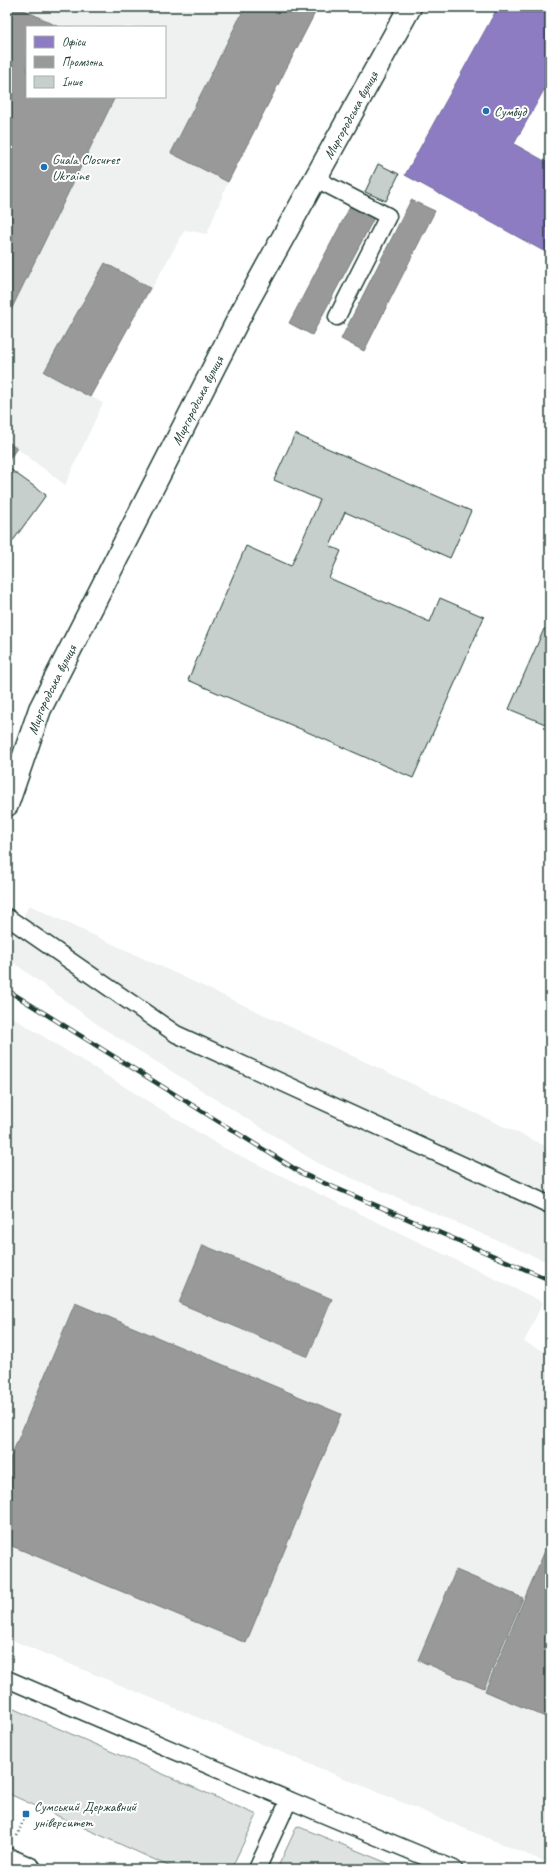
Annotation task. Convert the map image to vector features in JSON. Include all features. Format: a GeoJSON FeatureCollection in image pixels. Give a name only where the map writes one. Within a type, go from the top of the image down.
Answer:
{"type":"FeatureCollection","features":[{"type":"Feature","properties":{"kind":"street","name":"Миргородська вулиця"},"geometry":{"type":"LineString","coordinates":[[7,805],[40,709],[244,308],[410,7]]}},
{"type":"Feature","properties":{"kind":"street"},"geometry":{"type":"LineString","coordinates":[[7,1859],[30,1869]]}},
{"type":"Feature","properties":{"kind":"lane"},"geometry":{"type":"LineString","coordinates":[[316,179],[388,216],[337,317]]}},
{"type":"Feature","properties":{"kind":"lane"},"geometry":{"type":"LineString","coordinates":[[7,916],[176,1034],[550,1205]]}},
{"type":"Feature","properties":{"kind":"lane"},"geometry":{"type":"LineString","coordinates":[[7,1679],[454,1869]]}},
{"type":"Feature","properties":{"kind":"lane"},"geometry":{"type":"LineString","coordinates":[[257,1869],[289,1800]]}},
{"type":"Feature","properties":{"kind":"shaded area"},"geometry":{"type":"Polygon","coordinates":[[[7,7],[318,7],[228,182],[207,234],[185,230],[90,396],[103,403],[65,485],[7,441],[7,7]]]}},
{"type":"Feature","properties":{"kind":"shaded area"},"geometry":{"type":"Polygon","coordinates":[[[29,905],[550,1148],[550,1263],[319,1164],[101,1027],[7,958],[7,950],[29,905]]]}},
{"type":"Feature","properties":{"kind":"shaded area"},"geometry":{"type":"Polygon","coordinates":[[[7,1014],[222,1147],[543,1302],[524,1342],[550,1354],[550,1864],[7,1638],[7,1014]]]}},
{"type":"Feature","properties":{"kind":"shaded area"},"geometry":{"type":"Polygon","coordinates":[[[7,1706],[257,1815],[231,1869],[175,1869],[7,1793],[7,1706]]]}},
{"type":"Feature","properties":{"kind":"shaded area"},"geometry":{"type":"Polygon","coordinates":[[[297,1826],[402,1869],[277,1869],[297,1826]]]}},
{"type":"Feature","properties":{"kind":"building: Офіси","name":"Сумбуд"},"geometry":{"type":"Polygon","coordinates":[[[498,7],[550,7],[550,79],[514,144],[550,164],[549,254],[405,175],[498,7]]]}},
{"type":"Feature","properties":{"kind":"building: Промзона","name":"Guala Closures Ukraine"},"geometry":{"type":"Polygon","coordinates":[[[7,7],[18,7],[57,26],[26,26],[26,98],[115,98],[9,314],[7,313],[7,7]]]}},
{"type":"Feature","properties":{"kind":"building: Промзона"},"geometry":{"type":"Polygon","coordinates":[[[245,7],[318,7],[228,182],[171,153],[245,7]]]}},
{"type":"Feature","properties":{"kind":"building: Промзона"},"geometry":{"type":"Polygon","coordinates":[[[411,200],[435,211],[364,351],[341,339],[411,200]]]}},
{"type":"Feature","properties":{"kind":"building: Промзона"},"geometry":{"type":"Polygon","coordinates":[[[351,205],[374,218],[312,335],[289,323],[351,205]]]}},
{"type":"Feature","properties":{"kind":"building: Промзона"},"geometry":{"type":"Polygon","coordinates":[[[105,263],[150,288],[90,397],[44,372],[105,263]]]}},
{"type":"Feature","properties":{"kind":"building: Промзона"},"geometry":{"type":"Polygon","coordinates":[[[7,441],[17,448],[7,463],[7,441]]]}},
{"type":"Feature","properties":{"kind":"building: Промзона"},"geometry":{"type":"Polygon","coordinates":[[[203,1245],[332,1299],[308,1357],[179,1303],[203,1245]]]}},
{"type":"Feature","properties":{"kind":"building: Промзона"},"geometry":{"type":"Polygon","coordinates":[[[75,1303],[341,1414],[246,1643],[7,1544],[7,1466],[75,1303]]]}},
{"type":"Feature","properties":{"kind":"building: Промзона"},"geometry":{"type":"Polygon","coordinates":[[[550,1539],[550,1719],[485,1691],[550,1539]]]}},
{"type":"Feature","properties":{"kind":"building: Промзона"},"geometry":{"type":"Polygon","coordinates":[[[456,1570],[523,1598],[484,1688],[418,1660],[456,1570]]]}},
{"type":"Feature","properties":{"kind":"building: Інше"},"geometry":{"type":"Polygon","coordinates":[[[378,164],[399,174],[386,201],[365,192],[378,164]]]}},
{"type":"Feature","properties":{"kind":"building: Інше"},"geometry":{"type":"Polygon","coordinates":[[[295,434],[471,511],[450,558],[345,512],[330,546],[341,551],[329,578],[430,622],[440,598],[484,617],[413,778],[188,680],[246,546],[291,566],[320,500],[274,480],[295,434]]]}},
{"type":"Feature","properties":{"kind":"building: Інше"},"geometry":{"type":"Polygon","coordinates":[[[7,467],[46,495],[7,549],[7,467]]]}},
{"type":"Feature","properties":{"kind":"building: Інше"},"geometry":{"type":"Polygon","coordinates":[[[544,629],[550,631],[550,726],[509,709],[544,629]]]}},
{"type":"Feature","properties":{"kind":"railway"},"geometry":{"type":"LineString","coordinates":[[7,990],[303,1174],[550,1280]]}},
{"type":"Feature","properties":{"kind":"place","name":"Сумбуд"},"geometry":{"type":"Point","coordinates":[486,111]}},
{"type":"Feature","properties":{"kind":"place","name":"Guala Closures Ukraine"},"geometry":{"type":"Point","coordinates":[44,167]}},
{"type":"Feature","properties":{"kind":"place","name":"Сумський Державний університет"},"geometry":{"type":"Point","coordinates":[26,1814]}}]}
